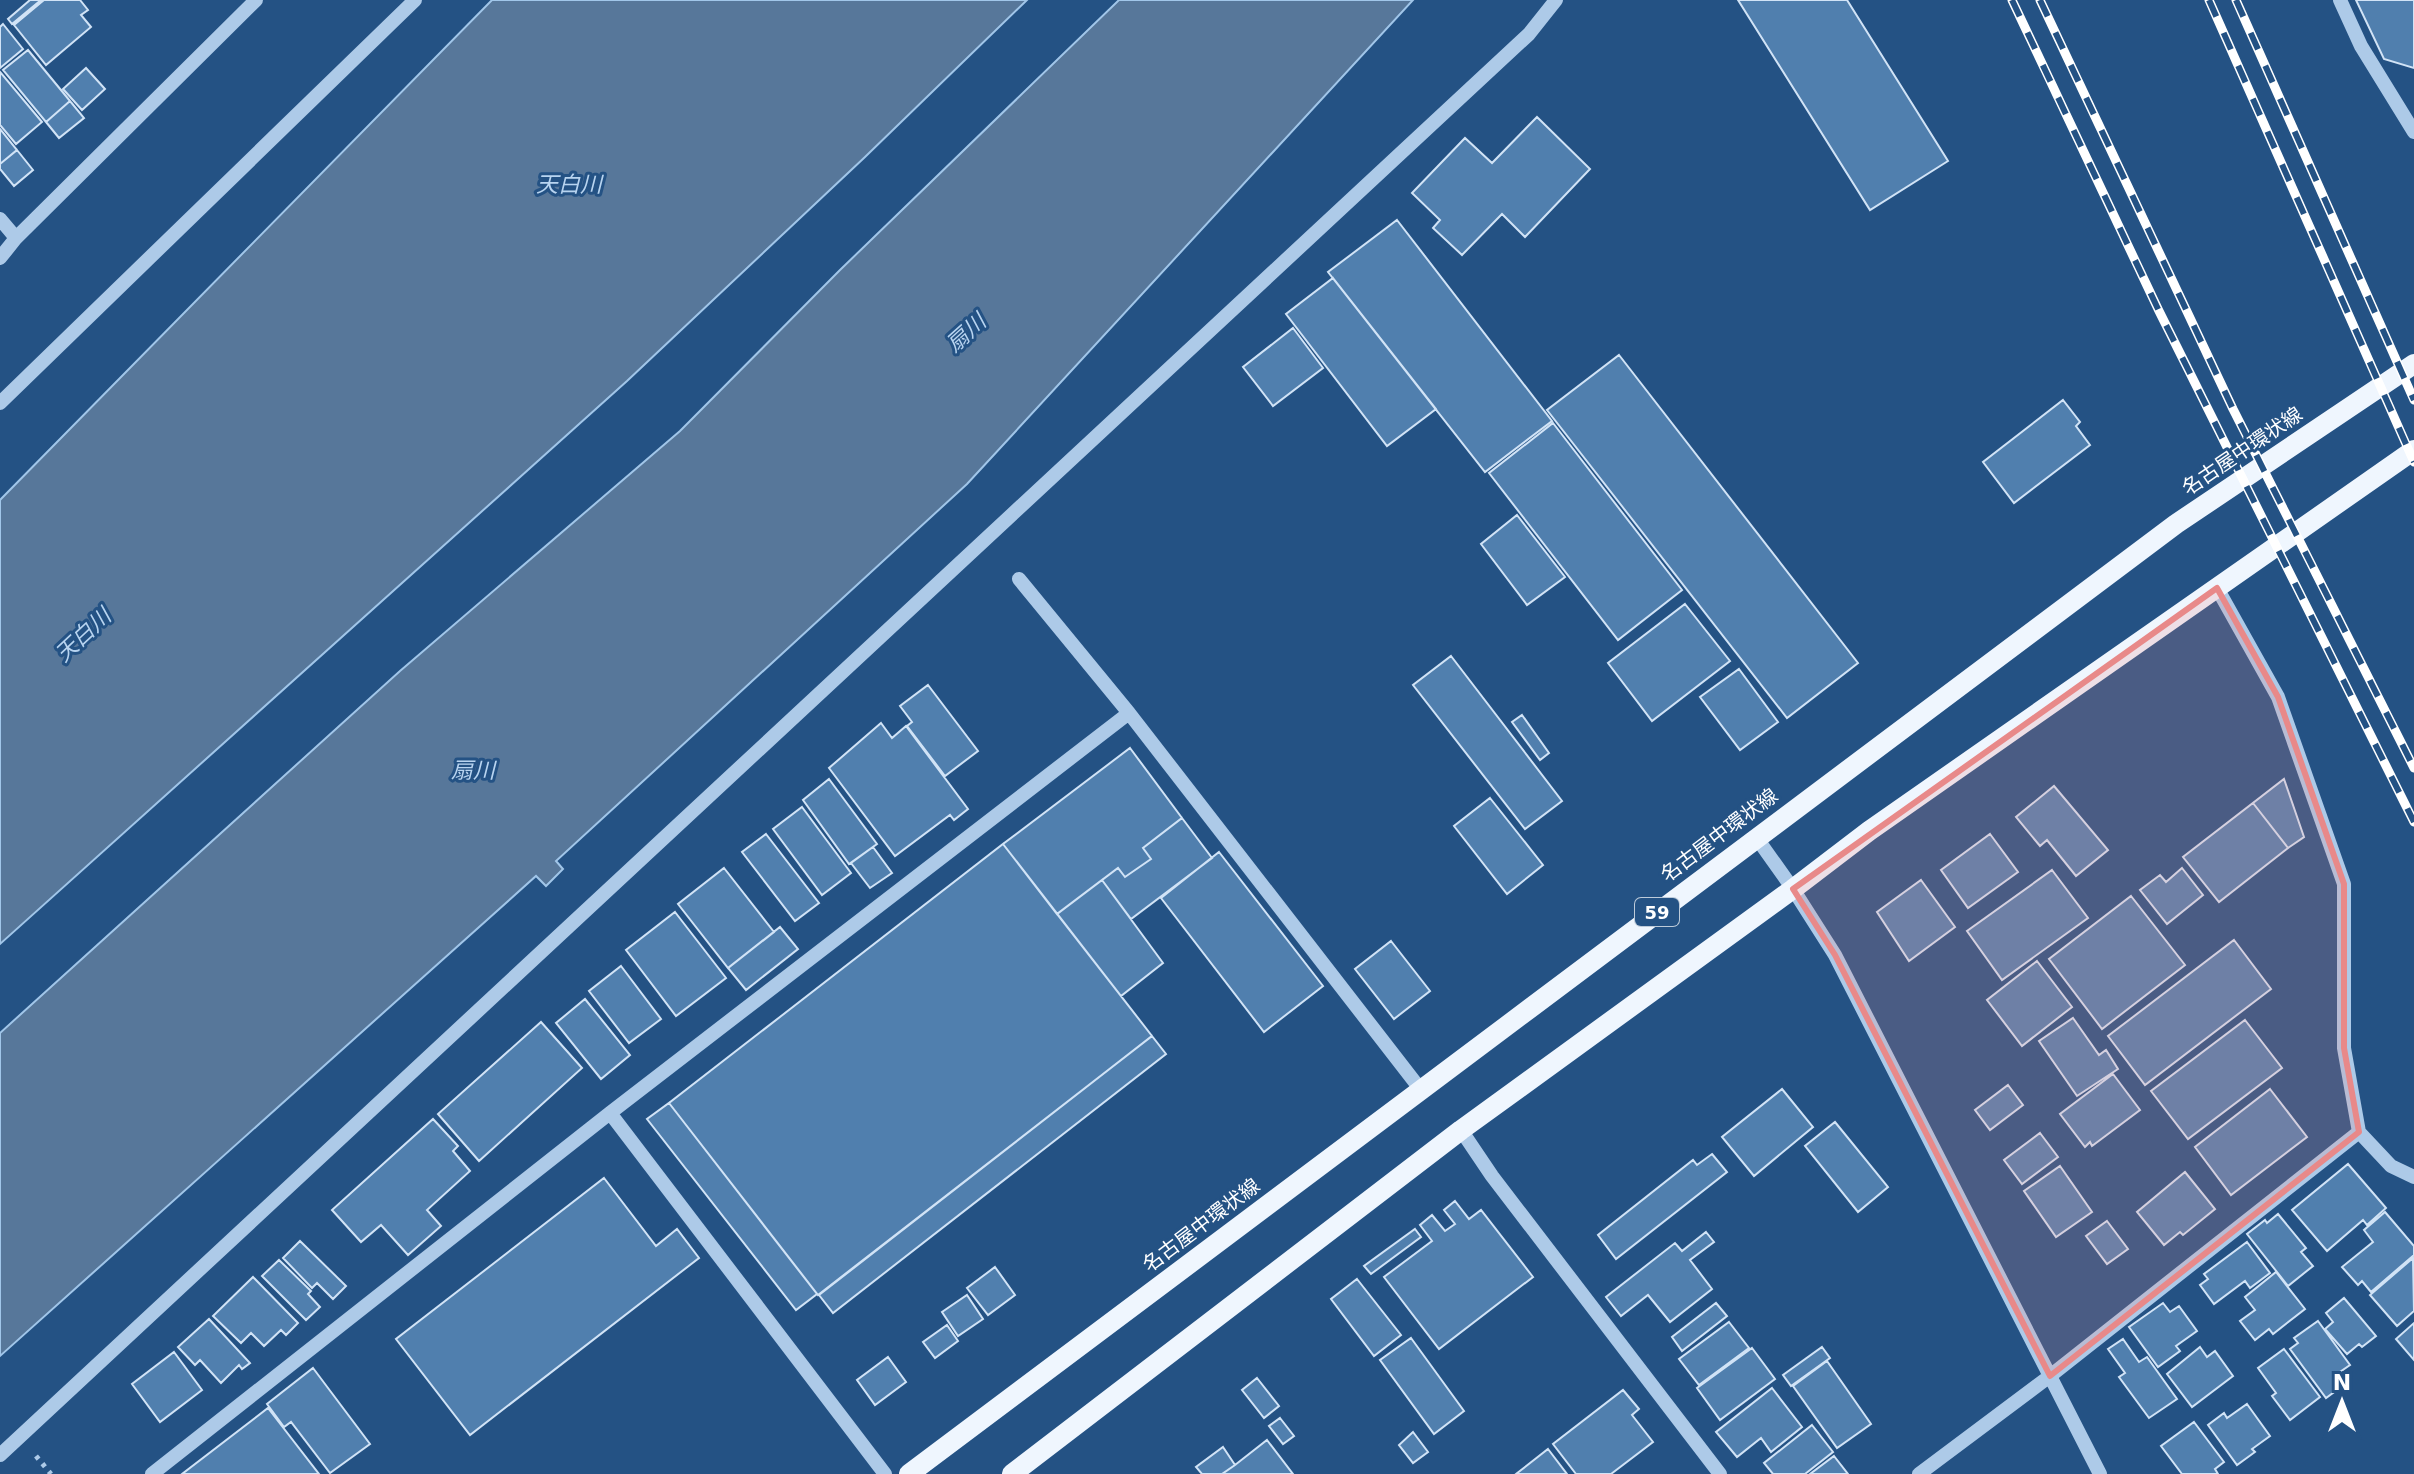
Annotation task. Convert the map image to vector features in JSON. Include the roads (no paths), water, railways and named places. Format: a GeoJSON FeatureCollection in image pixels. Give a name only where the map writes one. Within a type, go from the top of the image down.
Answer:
{"type":"FeatureCollection","features":[{"type":"Feature","properties":{"kind":"main road","name":"名古屋中環状線"},"geometry":{"type":"LineString","coordinates":[[909,1474],[2176,524],[2414,364]]}},
{"type":"Feature","properties":{"kind":"main road"},"geometry":{"type":"LineString","coordinates":[[1012,1474],[1461,1130],[1869,831],[2414,450]]}},
{"type":"Feature","properties":{"kind":"street"},"geometry":{"type":"LineString","coordinates":[[0,258],[16,238],[256,0]]}},
{"type":"Feature","properties":{"kind":"street"},"geometry":{"type":"LineString","coordinates":[[0,403],[415,0]]}},
{"type":"Feature","properties":{"kind":"street"},"geometry":{"type":"LineString","coordinates":[[0,1455],[1529,34],[1556,0]]}},
{"type":"Feature","properties":{"kind":"street"},"geometry":{"type":"LineString","coordinates":[[2340,0],[2361,46],[2412,124]]}},
{"type":"Feature","properties":{"kind":"street"},"geometry":{"type":"LineString","coordinates":[[0,219],[16,238]]}},
{"type":"Feature","properties":{"kind":"street"},"geometry":{"type":"LineString","coordinates":[[1019,579],[1129,713],[1421,1090]]}},
{"type":"Feature","properties":{"kind":"street"},"geometry":{"type":"LineString","coordinates":[[2217,588],[2278,697],[2344,884],[2344,1048],[2359,1132],[2391,1166],[2414,1177]]}},
{"type":"Feature","properties":{"kind":"street"},"geometry":{"type":"LineString","coordinates":[[152,1474],[610,1113],[1129,713]]}},
{"type":"Feature","properties":{"kind":"street"},"geometry":{"type":"LineString","coordinates":[[1756,837],[1835,955],[2100,1474]]}},
{"type":"Feature","properties":{"kind":"street"},"geometry":{"type":"LineString","coordinates":[[610,1113],[885,1474]]}},
{"type":"Feature","properties":{"kind":"street"},"geometry":{"type":"LineString","coordinates":[[1461,1130],[1492,1176],[1720,1474]]}},
{"type":"Feature","properties":{"kind":"street"},"geometry":{"type":"LineString","coordinates":[[1919,1474],[2050,1376],[2359,1132]]}},
{"type":"Feature","properties":{"kind":"water","name":"天白川"},"geometry":{"type":"Polygon","coordinates":[[[492,0],[1027,0],[627,381],[0,944],[0,500],[492,0]]]}},
{"type":"Feature","properties":{"kind":"water","name":"扇川"},"geometry":{"type":"Polygon","coordinates":[[[1119,0],[1413,0],[967,484],[556,861],[563,869],[546,886],[536,876],[0,1356],[0,1033],[400,671],[680,431],[840,270],[1119,0]]]}},
{"type":"Feature","properties":{"kind":"railway"},"geometry":{"type":"LineString","coordinates":[[2012,0],[2159,311],[2414,822]]}},
{"type":"Feature","properties":{"kind":"railway"},"geometry":{"type":"LineString","coordinates":[[2040,0],[2233,409],[2414,768]]}},
{"type":"Feature","properties":{"kind":"railway"},"geometry":{"type":"LineString","coordinates":[[2209,0],[2414,462]]}},
{"type":"Feature","properties":{"kind":"railway"},"geometry":{"type":"LineString","coordinates":[[2236,0],[2414,400]]}}]}
